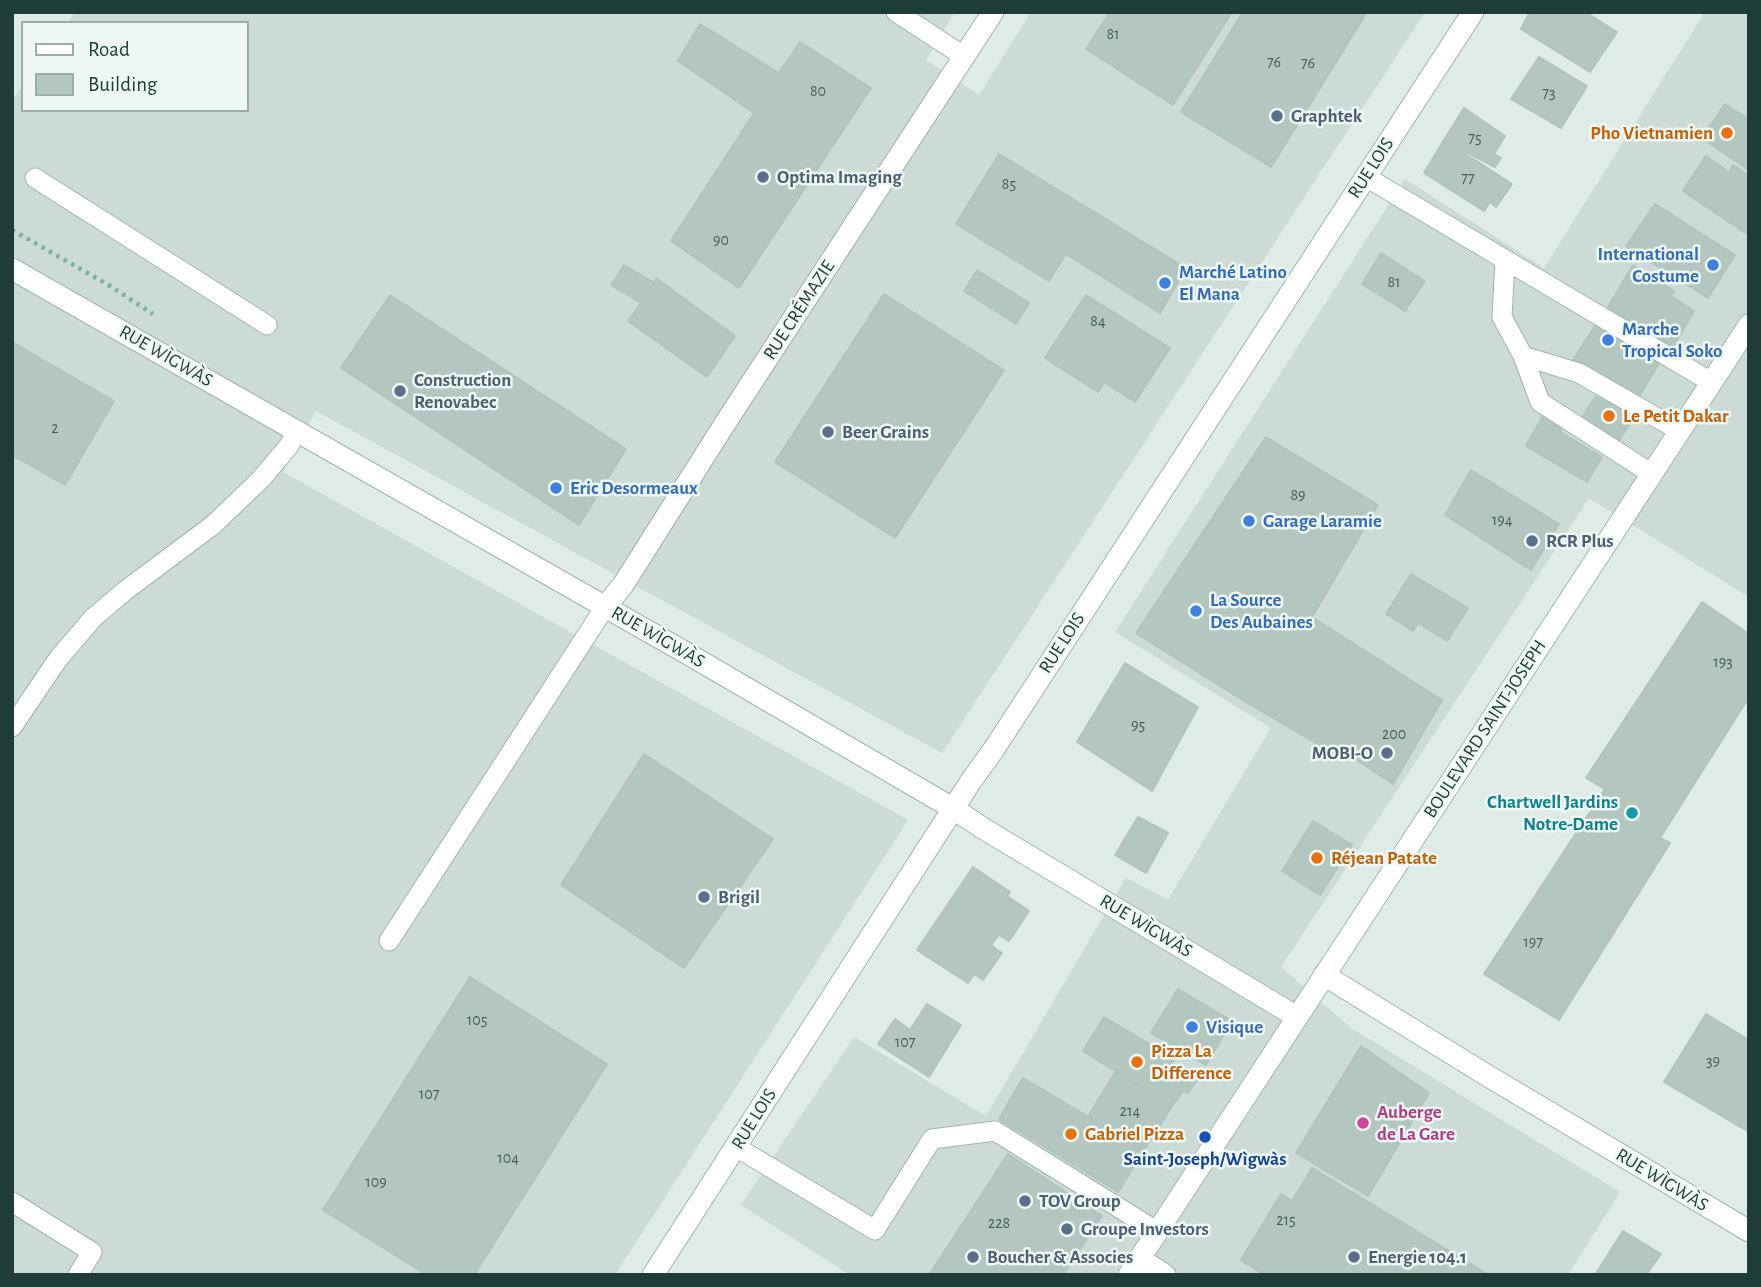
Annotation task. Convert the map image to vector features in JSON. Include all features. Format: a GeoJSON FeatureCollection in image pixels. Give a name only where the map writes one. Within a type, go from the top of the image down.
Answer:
{"type":"FeatureCollection","features":[{"type":"Feature","properties":{"kind":"street","name":"RUE CRÉMAZIE"},"geometry":{"type":"LineString","coordinates":[[605,607],[623,585],[993,12]]}},
{"type":"Feature","properties":{"kind":"street","name":"RUE LOIS"},"geometry":{"type":"LineString","coordinates":[[653,1275],[1473,12]]}},
{"type":"Feature","properties":{"kind":"street","name":"RUE WÌGWÀS"},"geometry":{"type":"LineString","coordinates":[[12,270],[298,431],[954,809],[1297,1017]]}},
{"type":"Feature","properties":{"kind":"street","name":"BOULEVARD SAINT-JOSEPH"},"geometry":{"type":"LineString","coordinates":[[1135,1267],[1749,325]]}},
{"type":"Feature","properties":{"kind":"street","name":"RUE WÌGWÀS"},"geometry":{"type":"LineString","coordinates":[[1324,975],[1749,1231]]}},
{"type":"Feature","properties":{"kind":"street"},"geometry":{"type":"LineString","coordinates":[[1135,1267],[1166,1275]]}},
{"type":"Feature","properties":{"kind":"lane"},"geometry":{"type":"LineString","coordinates":[[895,12],[965,57]]}},
{"type":"Feature","properties":{"kind":"lane"},"geometry":{"type":"LineString","coordinates":[[1366,177],[1711,382]]}},
{"type":"Feature","properties":{"kind":"lane"},"geometry":{"type":"LineString","coordinates":[[35,178],[267,325]]}},
{"type":"Feature","properties":{"kind":"lane"},"geometry":{"type":"LineString","coordinates":[[1505,260],[1502,317],[1523,356],[1540,402],[1651,474]]}},
{"type":"Feature","properties":{"kind":"lane"},"geometry":{"type":"LineString","coordinates":[[1523,356],[1579,373],[1680,431]]}},
{"type":"Feature","properties":{"kind":"lane"},"geometry":{"type":"LineString","coordinates":[[12,727],[58,659],[93,618],[213,525],[261,480],[298,431]]}},
{"type":"Feature","properties":{"kind":"lane"},"geometry":{"type":"LineString","coordinates":[[389,941],[605,607]]}},
{"type":"Feature","properties":{"kind":"lane"},"geometry":{"type":"LineString","coordinates":[[736,1147],[875,1230],[932,1139],[995,1131],[1158,1232]]}},
{"type":"Feature","properties":{"kind":"lane"},"geometry":{"type":"LineString","coordinates":[[12,1202],[92,1252],[78,1275]]}},
{"type":"Feature","properties":{"kind":"path"},"geometry":{"type":"LineString","coordinates":[[12,230],[107,284],[157,317]]}},
{"type":"Feature","properties":{"kind":"shaded area"},"geometry":{"type":"Polygon","coordinates":[[[75,12],[955,12],[926,60],[979,95],[1031,12],[1425,12],[942,753],[316,411],[283,472],[908,820],[615,1275],[12,1275],[12,100],[21,88],[21,112],[248,112],[248,21],[68,21],[75,12]]]}},
{"type":"Feature","properties":{"kind":"shaded area"},"geometry":{"type":"Polygon","coordinates":[[[1705,12],[1749,12],[1749,597],[1589,498],[1281,967],[1351,1028],[1620,1192],[1568,1275],[850,1275],[741,1205],[854,1037],[986,1116],[1126,878],[1168,900],[1271,728],[1115,632],[1405,179],[1544,268],[1705,12]]]}},
{"type":"Feature","properties":{"kind":"building"},"geometry":{"type":"Polygon","coordinates":[[[1110,12],[1232,12],[1173,105],[1086,49],[1110,12]]]}},
{"type":"Feature","properties":{"kind":"building"},"geometry":{"type":"Polygon","coordinates":[[[1243,12],[1367,12],[1271,167],[1181,112],[1243,12]]]}},
{"type":"Feature","properties":{"kind":"building"},"geometry":{"type":"Polygon","coordinates":[[[1530,12],[1585,12],[1617,32],[1590,72],[1521,29],[1530,12]]]}},
{"type":"Feature","properties":{"kind":"building","name":"Optima Imaging"},"geometry":{"type":"Polygon","coordinates":[[[700,24],[779,73],[800,42],[871,88],[739,288],[671,241],[754,113],[678,61],[700,24]]]}},
{"type":"Feature","properties":{"kind":"building"},"geometry":{"type":"Polygon","coordinates":[[[1539,57],[1587,86],[1561,128],[1511,99],[1539,57]]]}},
{"type":"Feature","properties":{"kind":"building","name":"Pho Vietnamien"},"geometry":{"type":"Polygon","coordinates":[[[1725,104],[1748,119],[1745,124],[1749,127],[1749,170],[1702,138],[1725,104]]]}},
{"type":"Feature","properties":{"kind":"building"},"geometry":{"type":"Polygon","coordinates":[[[1464,108],[1505,136],[1494,154],[1501,158],[1495,167],[1444,140],[1464,108]]]}},
{"type":"Feature","properties":{"kind":"building"},"geometry":{"type":"Polygon","coordinates":[[[1444,140],[1512,184],[1496,207],[1490,202],[1484,211],[1424,173],[1444,140]]]}},
{"type":"Feature","properties":{"kind":"building"},"geometry":{"type":"Polygon","coordinates":[[[999,154],[1186,268],[1160,313],[1066,254],[1049,281],[956,224],[999,154]]]}},
{"type":"Feature","properties":{"kind":"building"},"geometry":{"type":"Polygon","coordinates":[[[1706,156],[1729,172],[1733,165],[1749,176],[1747,234],[1683,191],[1706,156]]]}},
{"type":"Feature","properties":{"kind":"building"},"geometry":{"type":"Polygon","coordinates":[[[1655,204],[1735,255],[1708,298],[1626,246],[1655,204]]]}},
{"type":"Feature","properties":{"kind":"building"},"geometry":{"type":"Polygon","coordinates":[[[1381,253],[1425,281],[1405,311],[1362,284],[1381,253]]]}},
{"type":"Feature","properties":{"kind":"building"},"geometry":{"type":"Polygon","coordinates":[[[624,265],[655,283],[656,278],[735,336],[707,377],[628,321],[641,303],[611,285],[624,265]]]}},
{"type":"Feature","properties":{"kind":"building"},"geometry":{"type":"Polygon","coordinates":[[[1633,265],[1674,291],[1671,296],[1694,311],[1672,349],[1608,307],[1633,265]]]}},
{"type":"Feature","properties":{"kind":"building"},"geometry":{"type":"Polygon","coordinates":[[[977,270],[1029,303],[1016,324],[964,291],[977,270]]]}},
{"type":"Feature","properties":{"kind":"building"},"geometry":{"type":"Polygon","coordinates":[[[884,294],[1004,370],[895,538],[775,462],[884,294]]]}},
{"type":"Feature","properties":{"kind":"building"},"geometry":{"type":"Polygon","coordinates":[[[390,295],[626,449],[579,525],[341,368],[390,295]]]}},
{"type":"Feature","properties":{"kind":"building"},"geometry":{"type":"Polygon","coordinates":[[[1086,295],[1170,348],[1135,402],[1104,382],[1098,392],[1045,358],[1086,295]]]}},
{"type":"Feature","properties":{"kind":"building","name":"Marche Tropical Soko"},"geometry":{"type":"Polygon","coordinates":[[[1599,320],[1661,360],[1638,398],[1573,360],[1599,320]]]}},
{"type":"Feature","properties":{"kind":"building"},"geometry":{"type":"Polygon","coordinates":[[[12,342],[114,401],[65,485],[12,455],[12,342]]]}},
{"type":"Feature","properties":{"kind":"building","name":"Le Petit Dakar"},"geometry":{"type":"Polygon","coordinates":[[[1600,390],[1637,413],[1617,443],[1581,419],[1600,390]]]}},
{"type":"Feature","properties":{"kind":"building"},"geometry":{"type":"Polygon","coordinates":[[[1544,414],[1564,425],[1560,432],[1602,457],[1587,482],[1526,446],[1544,414]]]}},
{"type":"Feature","properties":{"kind":"building"},"geometry":{"type":"Polygon","coordinates":[[[1266,437],[1378,505],[1312,617],[1442,700],[1393,784],[1340,749],[1336,755],[1136,633],[1266,437]]]}},
{"type":"Feature","properties":{"kind":"building"},"geometry":{"type":"Polygon","coordinates":[[[1471,470],[1559,524],[1531,570],[1445,515],[1471,470]]]}},
{"type":"Feature","properties":{"kind":"building"},"geometry":{"type":"Polygon","coordinates":[[[1411,574],[1468,608],[1447,641],[1418,623],[1413,631],[1386,614],[1411,574]]]}},
{"type":"Feature","properties":{"kind":"building","name":"Chartwell Jardins Notre-Dame"},"geometry":{"type":"Polygon","coordinates":[[[1702,602],[1749,634],[1749,697],[1660,838],[1670,843],[1559,1020],[1484,974],[1605,789],[1586,778],[1702,602]]]}},
{"type":"Feature","properties":{"kind":"building"},"geometry":{"type":"Polygon","coordinates":[[[1125,663],[1198,707],[1152,791],[1077,742],[1125,663]]]}},
{"type":"Feature","properties":{"kind":"building"},"geometry":{"type":"Polygon","coordinates":[[[644,754],[773,839],[684,968],[561,885],[644,754]]]}},
{"type":"Feature","properties":{"kind":"building"},"geometry":{"type":"Polygon","coordinates":[[[1138,817],[1168,833],[1146,873],[1115,855],[1138,817]]]}},
{"type":"Feature","properties":{"kind":"building","name":"Réjean Patate"},"geometry":{"type":"Polygon","coordinates":[[[1313,821],[1352,845],[1320,895],[1282,871],[1313,821]]]}},
{"type":"Feature","properties":{"kind":"building"},"geometry":{"type":"Polygon","coordinates":[[[973,867],[1010,892],[1007,896],[1029,911],[1009,941],[999,935],[991,945],[1002,953],[983,980],[974,974],[968,983],[917,950],[973,867]]]}},
{"type":"Feature","properties":{"kind":"building"},"geometry":{"type":"Polygon","coordinates":[[[470,977],[607,1064],[474,1275],[427,1275],[323,1210],[470,977]]]}},
{"type":"Feature","properties":{"kind":"building","name":"Visique"},"geometry":{"type":"Polygon","coordinates":[[[1178,989],[1232,1021],[1206,1065],[1151,1033],[1178,989]]]}},
{"type":"Feature","properties":{"kind":"building"},"geometry":{"type":"Polygon","coordinates":[[[927,1004],[961,1025],[929,1077],[878,1044],[895,1019],[910,1030],[927,1004]]]}},
{"type":"Feature","properties":{"kind":"building"},"geometry":{"type":"Polygon","coordinates":[[[1706,1014],[1749,1040],[1749,1132],[1664,1082],[1706,1014]]]}},
{"type":"Feature","properties":{"kind":"building","name":"Pizza La Difference"},"geometry":{"type":"Polygon","coordinates":[[[1104,1017],[1175,1059],[1171,1065],[1197,1080],[1188,1093],[1183,1091],[1172,1106],[1083,1051],[1104,1017]]]}},
{"type":"Feature","properties":{"kind":"building","name":"Auberge de La Gare"},"geometry":{"type":"Polygon","coordinates":[[[1361,1046],[1429,1093],[1368,1196],[1296,1153],[1361,1046]]]}},
{"type":"Feature","properties":{"kind":"building"},"geometry":{"type":"Polygon","coordinates":[[[1115,1072],[1172,1106],[1144,1150],[1088,1117],[1115,1072]]]}},
{"type":"Feature","properties":{"kind":"building","name":"Gabriel Pizza"},"geometry":{"type":"Polygon","coordinates":[[[1023,1078],[1144,1150],[1118,1192],[999,1119],[1023,1078]]]}},
{"type":"Feature","properties":{"kind":"building"},"geometry":{"type":"Polygon","coordinates":[[[1008,1154],[1102,1216],[1063,1275],[929,1275],[1008,1154]]]}},
{"type":"Feature","properties":{"kind":"building"},"geometry":{"type":"Polygon","coordinates":[[[1312,1168],[1489,1275],[1264,1275],[1241,1260],[1281,1194],[1292,1201],[1312,1168]]]}},
{"type":"Feature","properties":{"kind":"building"},"geometry":{"type":"Polygon","coordinates":[[[1623,1231],[1661,1254],[1646,1275],[1595,1275],[1623,1231]]]}},
{"type":"Feature","properties":{"kind":"place","name":"Graphtek"},"geometry":{"type":"Point","coordinates":[1277,116]}},
{"type":"Feature","properties":{"kind":"place","name":"Pho Vietnamien"},"geometry":{"type":"Point","coordinates":[1727,133]}},
{"type":"Feature","properties":{"kind":"place","name":"Optima Imaging"},"geometry":{"type":"Point","coordinates":[763,177]}},
{"type":"Feature","properties":{"kind":"place","name":"International Costume"},"geometry":{"type":"Point","coordinates":[1713,265]}},
{"type":"Feature","properties":{"kind":"place","name":"Marché Latino El Mana"},"geometry":{"type":"Point","coordinates":[1165,283]}},
{"type":"Feature","properties":{"kind":"place","name":"Marche Tropical Soko"},"geometry":{"type":"Point","coordinates":[1608,340]}},
{"type":"Feature","properties":{"kind":"place","name":"Construction Renovabec"},"geometry":{"type":"Point","coordinates":[400,391]}},
{"type":"Feature","properties":{"kind":"place","name":"Le Petit Dakar"},"geometry":{"type":"Point","coordinates":[1609,416]}},
{"type":"Feature","properties":{"kind":"place","name":"Beer Grains"},"geometry":{"type":"Point","coordinates":[828,432]}},
{"type":"Feature","properties":{"kind":"place","name":"Eric Desormeaux"},"geometry":{"type":"Point","coordinates":[556,488]}},
{"type":"Feature","properties":{"kind":"place","name":"Garage Laramie"},"geometry":{"type":"Point","coordinates":[1249,521]}},
{"type":"Feature","properties":{"kind":"place","name":"RCR Plus"},"geometry":{"type":"Point","coordinates":[1532,541]}},
{"type":"Feature","properties":{"kind":"place","name":"La Source Des Aubaines"},"geometry":{"type":"Point","coordinates":[1196,611]}},
{"type":"Feature","properties":{"kind":"place","name":"MOBI-O"},"geometry":{"type":"Point","coordinates":[1387,753]}},
{"type":"Feature","properties":{"kind":"place","name":"Chartwell Jardins Notre-Dame"},"geometry":{"type":"Point","coordinates":[1632,813]}},
{"type":"Feature","properties":{"kind":"place","name":"Réjean Patate"},"geometry":{"type":"Point","coordinates":[1317,858]}},
{"type":"Feature","properties":{"kind":"place","name":"Brigil"},"geometry":{"type":"Point","coordinates":[704,897]}},
{"type":"Feature","properties":{"kind":"place","name":"Visique"},"geometry":{"type":"Point","coordinates":[1192,1027]}},
{"type":"Feature","properties":{"kind":"place","name":"Pizza La Difference"},"geometry":{"type":"Point","coordinates":[1137,1062]}},
{"type":"Feature","properties":{"kind":"place","name":"Auberge de La Gare"},"geometry":{"type":"Point","coordinates":[1363,1123]}},
{"type":"Feature","properties":{"kind":"place","name":"Gabriel Pizza"},"geometry":{"type":"Point","coordinates":[1071,1134]}},
{"type":"Feature","properties":{"kind":"place","name":"Saint-Joseph/Wìgwàs"},"geometry":{"type":"Point","coordinates":[1205,1137]}},
{"type":"Feature","properties":{"kind":"place","name":"TOV Group"},"geometry":{"type":"Point","coordinates":[1025,1201]}},
{"type":"Feature","properties":{"kind":"place","name":"Groupe Investors"},"geometry":{"type":"Point","coordinates":[1067,1229]}},
{"type":"Feature","properties":{"kind":"place","name":"Boucher & Associes"},"geometry":{"type":"Point","coordinates":[973,1257]}},
{"type":"Feature","properties":{"kind":"place","name":"Energie 104.1"},"geometry":{"type":"Point","coordinates":[1354,1257]}}]}
